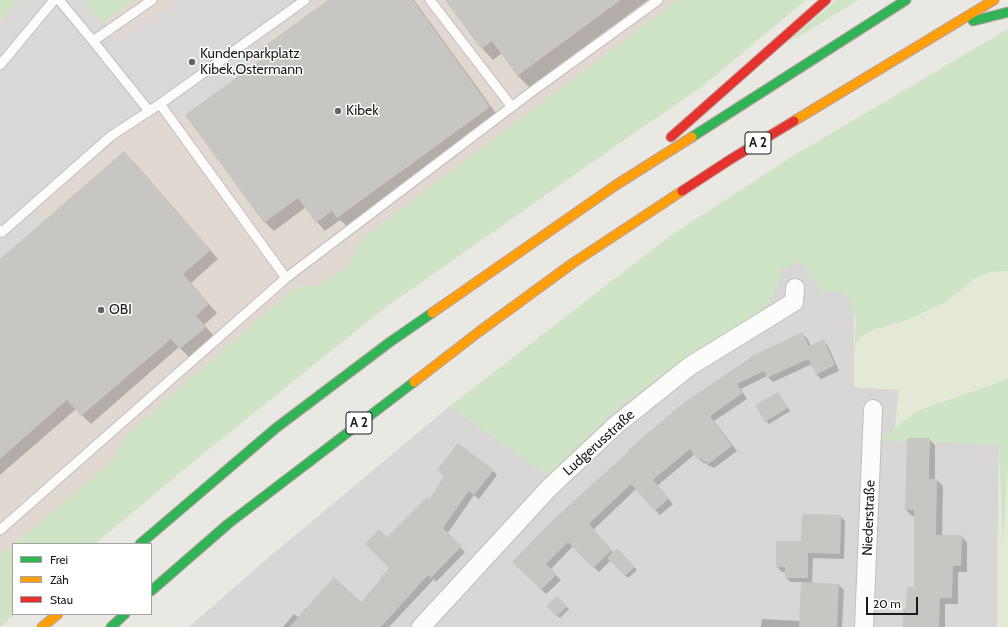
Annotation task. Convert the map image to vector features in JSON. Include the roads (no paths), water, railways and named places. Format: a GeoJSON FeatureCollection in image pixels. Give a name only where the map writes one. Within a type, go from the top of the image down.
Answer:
{"type":"FeatureCollection","features":[{"type":"Feature","properties":{"kind":"highway"},"geometry":{"type":"LineString","coordinates":[[616,185],[826,0]]}},
{"type":"Feature","properties":{"kind":"highway"},"geometry":{"type":"LineString","coordinates":[[141,543],[276,428],[390,342],[616,185],[906,0]]}},
{"type":"Feature","properties":{"kind":"highway","name":"A 2"},"geometry":{"type":"LineString","coordinates":[[152,590],[228,524],[480,331],[573,263],[731,159],[994,0]]}},
{"type":"Feature","properties":{"kind":"highway"},"geometry":{"type":"LineString","coordinates":[[947,28],[1008,12]]}},
{"type":"Feature","properties":{"kind":"highway"},"geometry":{"type":"LineString","coordinates":[[42,627],[57,615]]}},
{"type":"Feature","properties":{"kind":"highway"},"geometry":{"type":"LineString","coordinates":[[111,627],[124,615]]}},
{"type":"Feature","properties":{"kind":"street","name":"Ludgerusstraße"},"geometry":{"type":"LineString","coordinates":[[421,627],[549,488],[616,425],[690,366],[794,302],[795,288]]}},
{"type":"Feature","properties":{"kind":"street","name":"Niederstraße"},"geometry":{"type":"LineString","coordinates":[[864,627],[873,409]]}},
{"type":"Feature","properties":{"kind":"lane"},"geometry":{"type":"LineString","coordinates":[[0,65],[54,0]]}},
{"type":"Feature","properties":{"kind":"lane"},"geometry":{"type":"LineString","coordinates":[[59,0],[149,111]]}},
{"type":"Feature","properties":{"kind":"lane"},"geometry":{"type":"LineString","coordinates":[[93,41],[152,0]]}},
{"type":"Feature","properties":{"kind":"lane"},"geometry":{"type":"LineString","coordinates":[[0,230],[2,232],[111,136],[160,104],[305,0]]}},
{"type":"Feature","properties":{"kind":"lane"},"geometry":{"type":"LineString","coordinates":[[430,0],[512,107]]}},
{"type":"Feature","properties":{"kind":"lane"},"geometry":{"type":"LineString","coordinates":[[0,530],[286,278],[512,107],[658,0]]}},
{"type":"Feature","properties":{"kind":"lane"},"geometry":{"type":"LineString","coordinates":[[160,104],[286,278]]}},
{"type":"Feature","properties":{"kind":"place","name":"Kundenparkplatz Kibek,Ostermann"},"geometry":{"type":"Point","coordinates":[192,62]}},
{"type":"Feature","properties":{"kind":"place","name":"Kibek"},"geometry":{"type":"Point","coordinates":[338,111]}},
{"type":"Feature","properties":{"kind":"place","name":"OBI"},"geometry":{"type":"Point","coordinates":[101,310]}}]}
